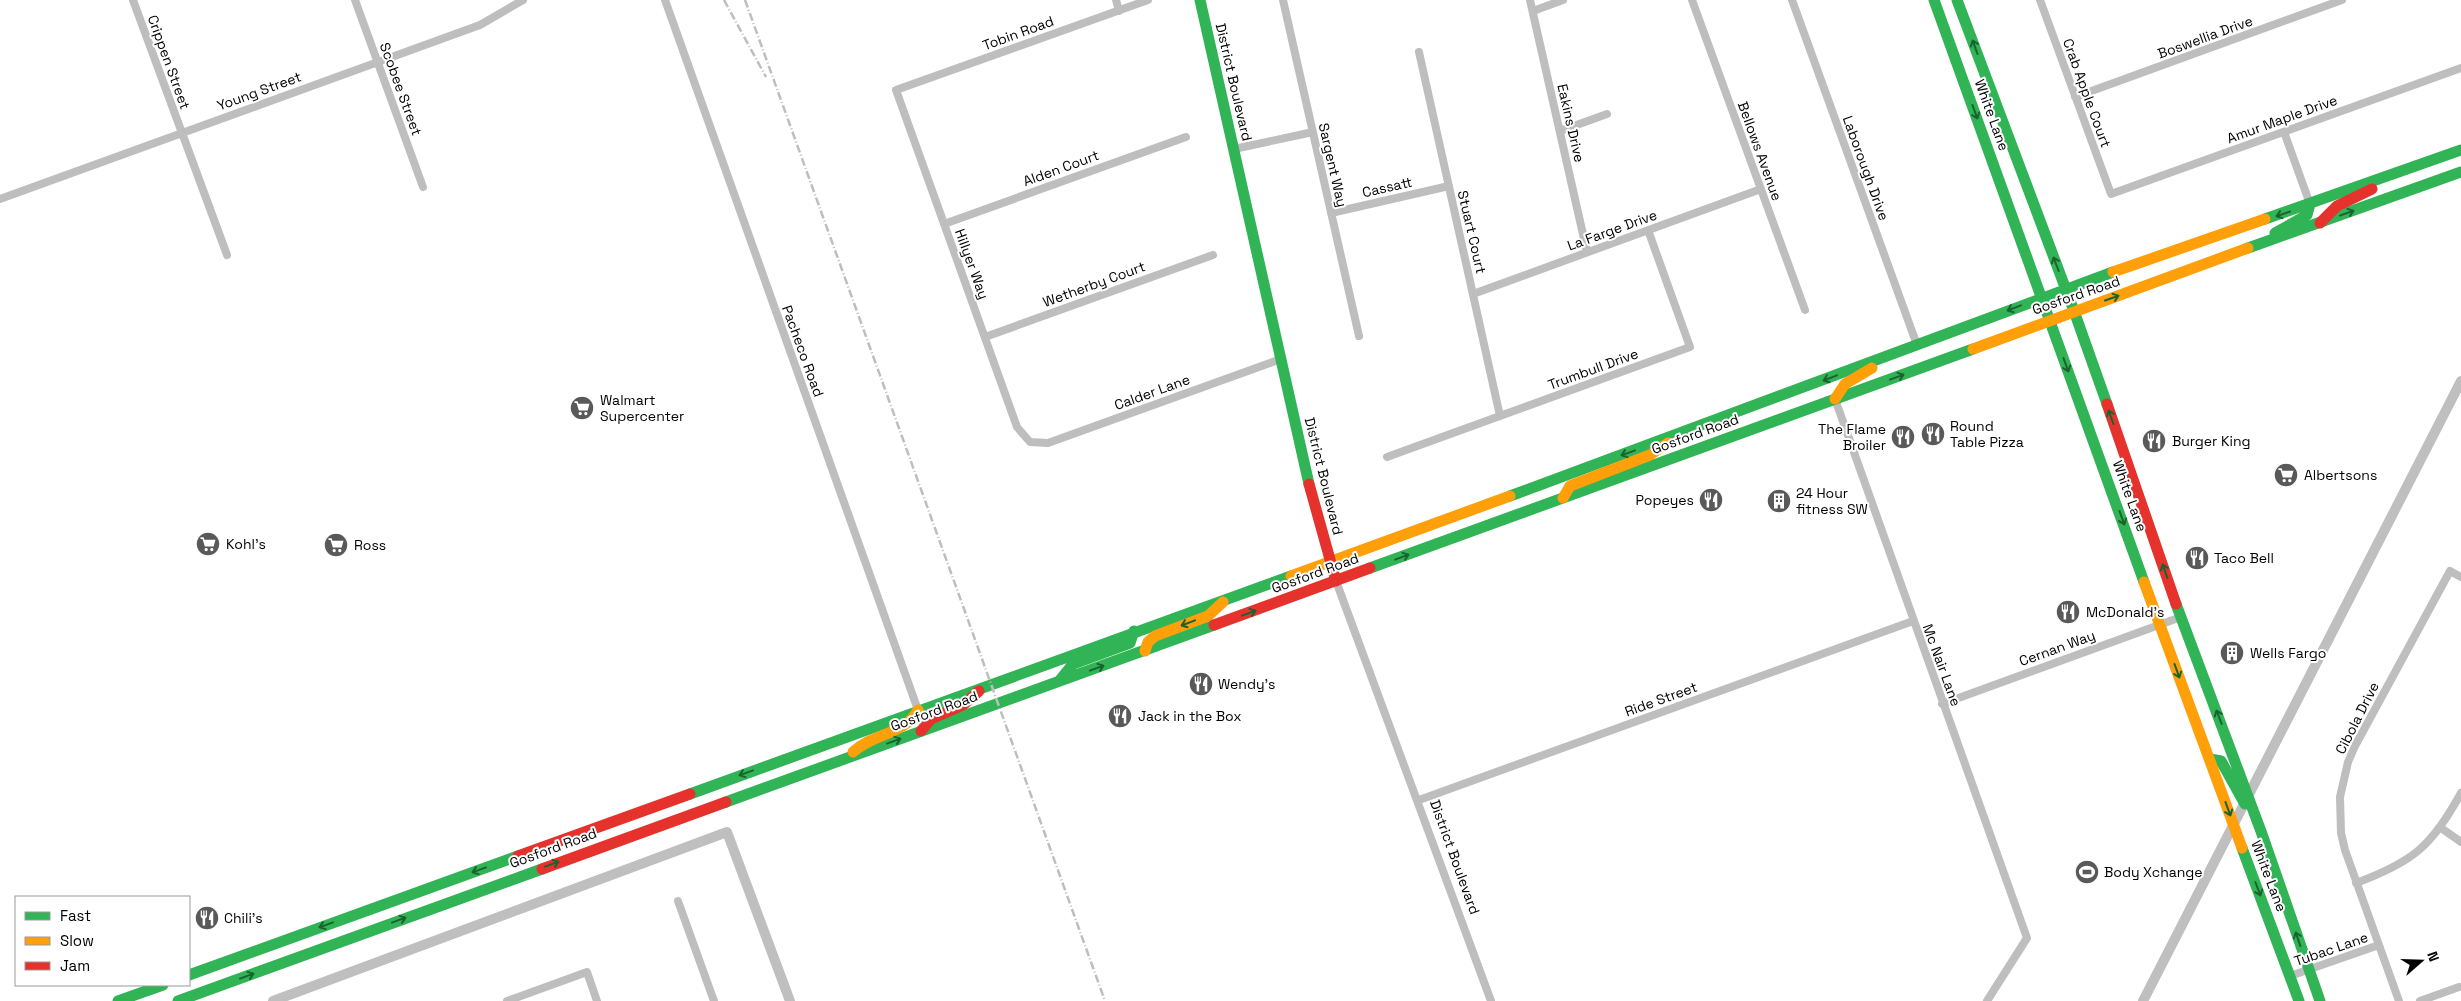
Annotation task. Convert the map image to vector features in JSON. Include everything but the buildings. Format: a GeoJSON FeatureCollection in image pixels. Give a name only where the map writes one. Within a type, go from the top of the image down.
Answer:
{"type":"FeatureCollection","features":[{"type":"Feature","properties":{"kind":"main road","name":"District Boulevard"},"geometry":{"type":"LineString","coordinates":[[1200,0],[1310,489],[1336,581]]}},
{"type":"Feature","properties":{"kind":"main road","name":"White Lane"},"geometry":{"type":"LineString","coordinates":[[1934,0],[2159,623],[2210,759],[2220,771],[2241,843],[2300,1001]]}},
{"type":"Feature","properties":{"kind":"main road","name":"White Lane"},"geometry":{"type":"LineString","coordinates":[[1958,0],[2066,288],[2181,617],[2236,762],[2320,1001]]}},
{"type":"Feature","properties":{"kind":"main road","name":"Gosford Road"},"geometry":{"type":"LineString","coordinates":[[190,975],[1684,433],[2041,297],[2461,150]]}},
{"type":"Feature","properties":{"kind":"main road"},"geometry":{"type":"LineString","coordinates":[[2320,223],[2327,212],[2339,204],[2438,159]]}},
{"type":"Feature","properties":{"kind":"main road","name":"Gosford Road"},"geometry":{"type":"LineString","coordinates":[[178,1001],[1145,651],[2049,320],[2227,258],[2460,170]]}},
{"type":"Feature","properties":{"kind":"main road"},"geometry":{"type":"LineString","coordinates":[[2227,258],[2308,215],[2310,204]]}},
{"type":"Feature","properties":{"kind":"main road"},"geometry":{"type":"LineString","coordinates":[[1835,399],[1837,390],[1846,383],[1904,350]]}},
{"type":"Feature","properties":{"kind":"main road"},"geometry":{"type":"LineString","coordinates":[[1563,498],[1570,486],[1650,455],[1684,433]]}},
{"type":"Feature","properties":{"kind":"main road"},"geometry":{"type":"LineString","coordinates":[[1145,651],[1148,642],[1155,636],[1208,616],[1228,597]]}},
{"type":"Feature","properties":{"kind":"main road"},"geometry":{"type":"LineString","coordinates":[[1059,681],[1073,664],[1130,643],[1134,631]]}},
{"type":"Feature","properties":{"kind":"main road"},"geometry":{"type":"LineString","coordinates":[[921,731],[931,719],[963,705],[984,686]]}},
{"type":"Feature","properties":{"kind":"main road"},"geometry":{"type":"LineString","coordinates":[[845,758],[866,741],[905,727],[915,718],[918,710]]}},
{"type":"Feature","properties":{"kind":"main road"},"geometry":{"type":"LineString","coordinates":[[2220,771],[2262,834]]}},
{"type":"Feature","properties":{"kind":"main road"},"geometry":{"type":"LineString","coordinates":[[118,1001],[160,986]]}},
{"type":"Feature","properties":{"kind":"street","name":"Crippen Street"},"geometry":{"type":"LineString","coordinates":[[133,0],[226,256]]}},
{"type":"Feature","properties":{"kind":"street","name":"Scobee Street"},"geometry":{"type":"LineString","coordinates":[[355,0],[423,187]]}},
{"type":"Feature","properties":{"kind":"street","name":"Young Street"},"geometry":{"type":"LineString","coordinates":[[0,199],[480,25],[523,0]]}},
{"type":"Feature","properties":{"kind":"street","name":"Pacheco Road"},"geometry":{"type":"LineString","coordinates":[[664,0],[918,710]]}},
{"type":"Feature","properties":{"kind":"street"},"geometry":{"type":"LineString","coordinates":[[1116,0],[1119,10]]}},
{"type":"Feature","properties":{"kind":"street","name":"Tobin Road"},"geometry":{"type":"LineString","coordinates":[[896,90],[1148,0]]}},
{"type":"Feature","properties":{"kind":"street","name":"Sargent Way"},"geometry":{"type":"LineString","coordinates":[[1283,0],[1359,336]]}},
{"type":"Feature","properties":{"kind":"street","name":"Eakins Drive"},"geometry":{"type":"LineString","coordinates":[[1530,0],[1587,252]]}},
{"type":"Feature","properties":{"kind":"street"},"geometry":{"type":"LineString","coordinates":[[1533,11],[1563,0]]}},
{"type":"Feature","properties":{"kind":"street","name":"Bellows Avenue"},"geometry":{"type":"LineString","coordinates":[[1692,0],[1805,310]]}},
{"type":"Feature","properties":{"kind":"street","name":"Laborough Drive"},"geometry":{"type":"LineString","coordinates":[[1792,0],[1917,345]]}},
{"type":"Feature","properties":{"kind":"street","name":"Crab Apple Court"},"geometry":{"type":"LineString","coordinates":[[2040,0],[2110,194]]}},
{"type":"Feature","properties":{"kind":"street","name":"Boswellia Drive"},"geometry":{"type":"LineString","coordinates":[[2075,97],[2342,0]]}},
{"type":"Feature","properties":{"kind":"street","name":"Stuart Court"},"geometry":{"type":"LineString","coordinates":[[1418,52],[1500,416]]}},
{"type":"Feature","properties":{"kind":"street","name":"Amur Maple Drive"},"geometry":{"type":"LineString","coordinates":[[2110,194],[2461,68]]}},
{"type":"Feature","properties":{"kind":"street","name":"Hillyer Way"},"geometry":{"type":"LineString","coordinates":[[896,90],[1017,428],[1030,442]]}},
{"type":"Feature","properties":{"kind":"street"},"geometry":{"type":"LineString","coordinates":[[1560,131],[1607,114]]}},
{"type":"Feature","properties":{"kind":"street"},"geometry":{"type":"LineString","coordinates":[[1234,149],[1313,132]]}},
{"type":"Feature","properties":{"kind":"street"},"geometry":{"type":"LineString","coordinates":[[2284,132],[2310,204]]}},
{"type":"Feature","properties":{"kind":"street","name":"Alden Court"},"geometry":{"type":"LineString","coordinates":[[944,224],[1186,136]]}},
{"type":"Feature","properties":{"kind":"street","name":"Cassatt"},"geometry":{"type":"LineString","coordinates":[[1331,213],[1449,186]]}},
{"type":"Feature","properties":{"kind":"street","name":"La Farge Drive"},"geometry":{"type":"LineString","coordinates":[[1472,294],[1761,189]]}},
{"type":"Feature","properties":{"kind":"street","name":"Trumbull Drive"},"geometry":{"type":"LineString","coordinates":[[1387,457],[1690,347],[1648,230]]}},
{"type":"Feature","properties":{"kind":"street","name":"Wetherby Court"},"geometry":{"type":"LineString","coordinates":[[985,337],[1213,255]]}},
{"type":"Feature","properties":{"kind":"street","name":"Calder Lane"},"geometry":{"type":"LineString","coordinates":[[1030,442],[1048,443],[1281,359]]}},
{"type":"Feature","properties":{"kind":"street","name":"Mc Nair Lane"},"geometry":{"type":"LineString","coordinates":[[1835,399],[1942,704],[2027,938],[1987,1001]]}},
{"type":"Feature","properties":{"kind":"street","name":"Cibola Drive"},"geometry":{"type":"LineString","coordinates":[[2399,1001],[2345,850],[2340,815],[2340,797],[2348,762],[2450,570],[2461,577]]}},
{"type":"Feature","properties":{"kind":"street","name":"District Boulevard"},"geometry":{"type":"LineString","coordinates":[[1336,581],[1491,1001]]}},
{"type":"Feature","properties":{"kind":"street","name":"Cernan Way"},"geometry":{"type":"LineString","coordinates":[[1942,704],[2159,623],[2181,617]]}},
{"type":"Feature","properties":{"kind":"street","name":"Ride Street"},"geometry":{"type":"LineString","coordinates":[[1418,800],[1913,621]]}},
{"type":"Feature","properties":{"kind":"street"},"geometry":{"type":"LineString","coordinates":[[2356,883],[2402,864],[2417,853],[2441,828],[2461,793]]}},
{"type":"Feature","properties":{"kind":"street"},"geometry":{"type":"LineString","coordinates":[[2441,828],[2461,842]]}},
{"type":"Feature","properties":{"kind":"street"},"geometry":{"type":"LineString","coordinates":[[678,901],[714,1001]]}},
{"type":"Feature","properties":{"kind":"street","name":"Tubac Lane"},"geometry":{"type":"LineString","coordinates":[[2290,976],[2379,945]]}},
{"type":"Feature","properties":{"kind":"street"},"geometry":{"type":"LineString","coordinates":[[507,1001],[587,972],[597,1001]]}},
{"type":"Feature","properties":{"kind":"street"},"geometry":{"type":"LineString","coordinates":[[2420,1001],[2459,987]]}},
{"type":"Feature","properties":{"kind":"waterway"},"geometry":{"type":"LineString","coordinates":[[2143,1001],[2461,381]]}},
{"type":"Feature","properties":{"kind":"waterway"},"geometry":{"type":"LineString","coordinates":[[273,1001],[727,832],[790,1001]]}},
{"type":"Feature","properties":{"kind":"railway"},"geometry":{"type":"LineString","coordinates":[[724,0],[766,77]]}},
{"type":"Feature","properties":{"kind":"railway"},"geometry":{"type":"LineString","coordinates":[[745,0],[1105,1001]]}},
{"type":"Feature","properties":{"kind":"traffic: fast"},"geometry":{"type":"LineString","coordinates":[[1200,0],[1309,484]]}},
{"type":"Feature","properties":{"kind":"traffic: fast"},"geometry":{"type":"LineString","coordinates":[[1934,0],[2144,582]]}},
{"type":"Feature","properties":{"kind":"traffic: fast"},"geometry":{"type":"LineString","coordinates":[[1957,0],[2107,404]]}},
{"type":"Feature","properties":{"kind":"traffic: fast"},"geometry":{"type":"LineString","coordinates":[[2265,219],[2461,150]]}},
{"type":"Feature","properties":{"kind":"traffic: fast"},"geometry":{"type":"LineString","coordinates":[[2248,248],[2461,172]]}},
{"type":"Feature","properties":{"kind":"traffic: fast"},"geometry":{"type":"LineString","coordinates":[[2275,233],[2307,215],[2310,204]]}},
{"type":"Feature","properties":{"kind":"traffic: fast"},"geometry":{"type":"LineString","coordinates":[[1510,496],[2113,272]]}},
{"type":"Feature","properties":{"kind":"traffic: fast"},"geometry":{"type":"LineString","coordinates":[[1370,568],[1973,349]]}},
{"type":"Feature","properties":{"kind":"traffic: fast"},"geometry":{"type":"LineString","coordinates":[[690,794],[1291,576]]}},
{"type":"Feature","properties":{"kind":"traffic: fast"},"geometry":{"type":"LineString","coordinates":[[2176,604],[2262,834],[2320,1001]]}},
{"type":"Feature","properties":{"kind":"traffic: fast"},"geometry":{"type":"LineString","coordinates":[[726,802],[1214,625]]}},
{"type":"Feature","properties":{"kind":"traffic: fast"},"geometry":{"type":"LineString","coordinates":[[1060,680],[1073,664],[1130,643],[1134,631]]}},
{"type":"Feature","properties":{"kind":"traffic: fast"},"geometry":{"type":"LineString","coordinates":[[2210,759],[2221,761],[2245,804]]}},
{"type":"Feature","properties":{"kind":"traffic: fast"},"geometry":{"type":"LineString","coordinates":[[2242,848],[2299,1001]]}},
{"type":"Feature","properties":{"kind":"traffic: fast"},"geometry":{"type":"LineString","coordinates":[[190,975],[518,856]]}},
{"type":"Feature","properties":{"kind":"traffic: fast"},"geometry":{"type":"LineString","coordinates":[[178,1001],[542,869]]}},
{"type":"Feature","properties":{"kind":"traffic: fast"},"geometry":{"type":"LineString","coordinates":[[118,1001],[160,986]]}},
{"type":"Feature","properties":{"kind":"traffic: slow"},"geometry":{"type":"LineString","coordinates":[[2113,272],[2265,219]]}},
{"type":"Feature","properties":{"kind":"traffic: slow"},"geometry":{"type":"LineString","coordinates":[[1973,349],[2248,248]]}},
{"type":"Feature","properties":{"kind":"traffic: slow"},"geometry":{"type":"LineString","coordinates":[[1835,399],[1845,384],[1872,368]]}},
{"type":"Feature","properties":{"kind":"traffic: slow"},"geometry":{"type":"LineString","coordinates":[[1563,498],[1570,486],[1650,455],[1668,443]]}},
{"type":"Feature","properties":{"kind":"traffic: slow"},"geometry":{"type":"LineString","coordinates":[[1291,576],[1510,496]]}},
{"type":"Feature","properties":{"kind":"traffic: slow"},"geometry":{"type":"LineString","coordinates":[[2144,582],[2242,848]]}},
{"type":"Feature","properties":{"kind":"traffic: slow"},"geometry":{"type":"LineString","coordinates":[[1145,651],[1148,642],[1155,636],[1208,616],[1223,602]]}},
{"type":"Feature","properties":{"kind":"traffic: slow"},"geometry":{"type":"LineString","coordinates":[[853,752],[870,741],[905,724],[918,710]]}},
{"type":"Feature","properties":{"kind":"traffic: jam"},"geometry":{"type":"LineString","coordinates":[[2320,223],[2337,206],[2372,189]]}},
{"type":"Feature","properties":{"kind":"traffic: jam"},"geometry":{"type":"LineString","coordinates":[[2107,404],[2176,604]]}},
{"type":"Feature","properties":{"kind":"traffic: jam"},"geometry":{"type":"LineString","coordinates":[[1309,484],[1336,581]]}},
{"type":"Feature","properties":{"kind":"traffic: jam"},"geometry":{"type":"LineString","coordinates":[[1214,625],[1370,568]]}},
{"type":"Feature","properties":{"kind":"traffic: jam"},"geometry":{"type":"LineString","coordinates":[[921,731],[931,719],[963,705],[979,691]]}},
{"type":"Feature","properties":{"kind":"traffic: jam"},"geometry":{"type":"LineString","coordinates":[[518,856],[690,794]]}},
{"type":"Feature","properties":{"kind":"traffic: jam"},"geometry":{"type":"LineString","coordinates":[[542,869],[726,802]]}},
{"type":"Feature","properties":{"kind":"place","name":"Walmart Supercenter"},"geometry":{"type":"Point","coordinates":[582,408]}},
{"type":"Feature","properties":{"kind":"place","name":"Round Table Pizza"},"geometry":{"type":"Point","coordinates":[1933,434]}},
{"type":"Feature","properties":{"kind":"place","name":"The Flame Broiler"},"geometry":{"type":"Point","coordinates":[1903,437]}},
{"type":"Feature","properties":{"kind":"place","name":"Burger King"},"geometry":{"type":"Point","coordinates":[2154,441]}},
{"type":"Feature","properties":{"kind":"place","name":"Albertsons"},"geometry":{"type":"Point","coordinates":[2286,475]}},
{"type":"Feature","properties":{"kind":"place","name":"Popeyes"},"geometry":{"type":"Point","coordinates":[1711,500]}},
{"type":"Feature","properties":{"kind":"place","name":"24 Hour fitness SW"},"geometry":{"type":"Point","coordinates":[1779,501]}},
{"type":"Feature","properties":{"kind":"place","name":"Kohl's"},"geometry":{"type":"Point","coordinates":[208,544]}},
{"type":"Feature","properties":{"kind":"place","name":"Ross"},"geometry":{"type":"Point","coordinates":[336,545]}},
{"type":"Feature","properties":{"kind":"place","name":"Taco Bell"},"geometry":{"type":"Point","coordinates":[2197,558]}},
{"type":"Feature","properties":{"kind":"place","name":"McDonald's"},"geometry":{"type":"Point","coordinates":[2068,612]}},
{"type":"Feature","properties":{"kind":"place","name":"Wells Fargo"},"geometry":{"type":"Point","coordinates":[2232,653]}},
{"type":"Feature","properties":{"kind":"place","name":"Wendy's"},"geometry":{"type":"Point","coordinates":[1201,684]}},
{"type":"Feature","properties":{"kind":"place","name":"Jack in the Box"},"geometry":{"type":"Point","coordinates":[1120,716]}},
{"type":"Feature","properties":{"kind":"place","name":"Body Xchange"},"geometry":{"type":"Point","coordinates":[2087,872]}},
{"type":"Feature","properties":{"kind":"place","name":"Chili's"},"geometry":{"type":"Point","coordinates":[207,918]}}]}
